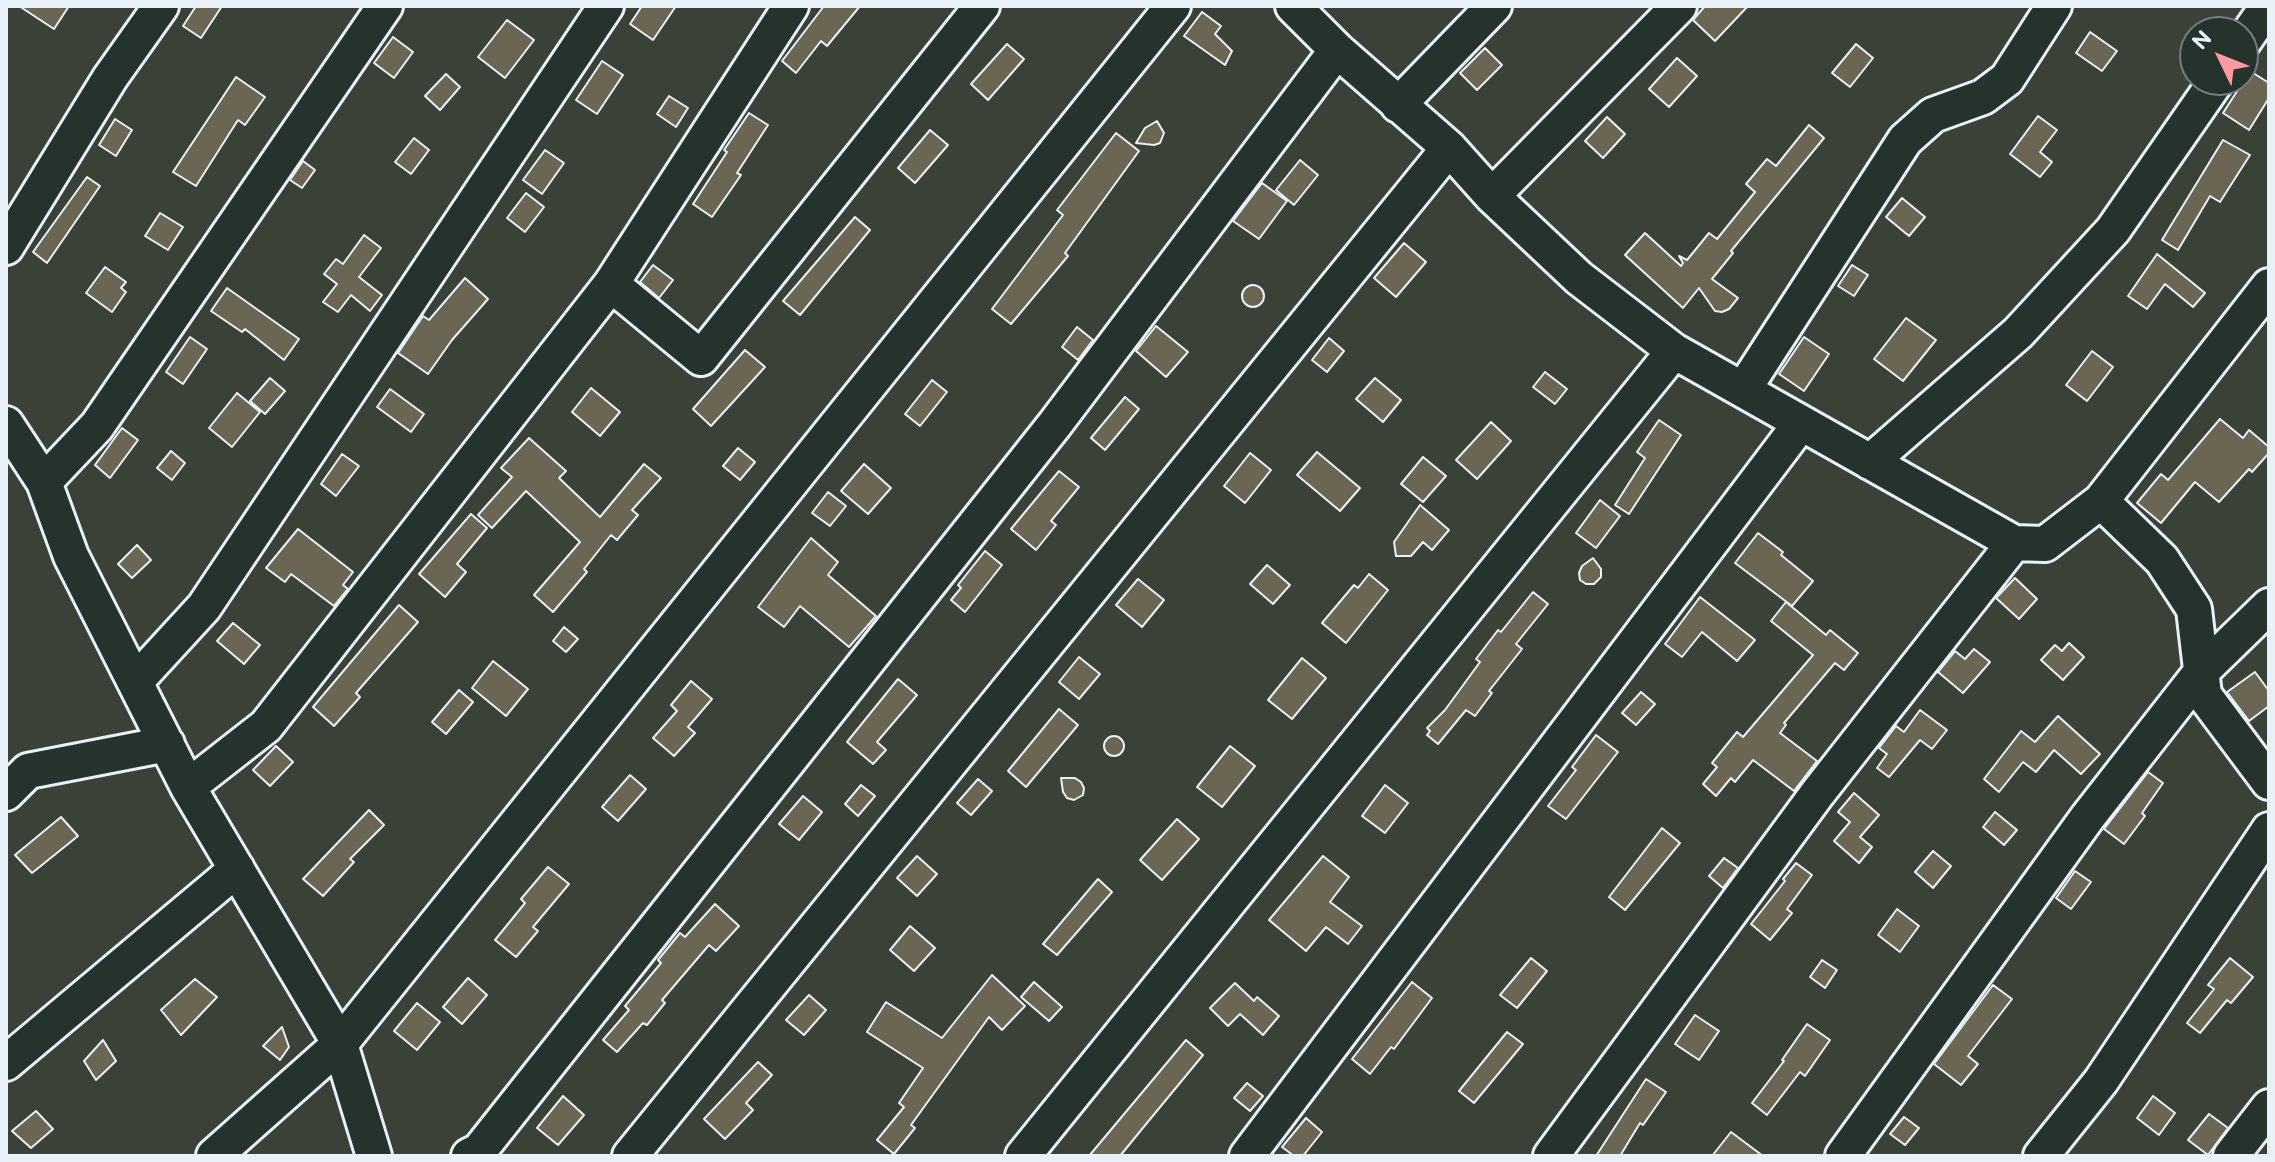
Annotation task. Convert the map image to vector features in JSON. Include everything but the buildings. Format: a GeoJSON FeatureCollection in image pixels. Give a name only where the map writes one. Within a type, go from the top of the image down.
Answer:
{"type":"FeatureCollection","features":[{"type":"Feature","properties":{"kind":"street"},"geometry":{"type":"LineString","coordinates":[[6,247],[110,78],[161,6]]}},
{"type":"Feature","properties":{"kind":"street"},"geometry":{"type":"LineString","coordinates":[[44,482],[97,426],[385,6]]}},
{"type":"Feature","properties":{"kind":"street"},"geometry":{"type":"LineString","coordinates":[[136,681],[204,607],[606,6]]}},
{"type":"Feature","properties":{"kind":"street"},"geometry":{"type":"LineString","coordinates":[[188,787],[266,726],[611,284],[791,6]]}},
{"type":"Feature","properties":{"kind":"street"},"geometry":{"type":"LineString","coordinates":[[611,284],[701,358],[982,6]]}},
{"type":"Feature","properties":{"kind":"street"},"geometry":{"type":"LineString","coordinates":[[214,1156],[340,1044],[1173,6]]}},
{"type":"Feature","properties":{"kind":"street"},"geometry":{"type":"LineString","coordinates":[[1293,6],[1337,50],[1449,148],[1492,196],[1579,278],[1674,351],[2014,543],[2045,544],[2101,501],[2269,286]]}},
{"type":"Feature","properties":{"kind":"street"},"geometry":{"type":"LineString","coordinates":[[1398,105],[1494,6]]}},
{"type":"Feature","properties":{"kind":"street"},"geometry":{"type":"LineString","coordinates":[[1492,196],[1679,6]]}},
{"type":"Feature","properties":{"kind":"street"},"geometry":{"type":"LineString","coordinates":[[1743,390],[1905,140],[1933,115],[1983,97],[2007,79],[2054,6]]}},
{"type":"Feature","properties":{"kind":"street"},"geometry":{"type":"LineString","coordinates":[[469,1156],[479,1151],[1045,436],[1337,50]]}},
{"type":"Feature","properties":{"kind":"street"},"geometry":{"type":"LineString","coordinates":[[1870,462],[2018,333],[2113,230],[2206,96]]}},
{"type":"Feature","properties":{"kind":"street"},"geometry":{"type":"LineString","coordinates":[[630,1156],[1449,148]]}},
{"type":"Feature","properties":{"kind":"street"},"geometry":{"type":"LineString","coordinates":[[1023,1156],[1674,351]]}},
{"type":"Feature","properties":{"kind":"street"},"geometry":{"type":"LineString","coordinates":[[1247,1156],[1801,423]]}},
{"type":"Feature","properties":{"kind":"street"},"geometry":{"type":"LineString","coordinates":[[6,424],[44,482],[71,556],[188,787],[340,1044],[374,1156]]}},
{"type":"Feature","properties":{"kind":"street"},"geometry":{"type":"LineString","coordinates":[[2101,501],[2162,560],[2194,609],[2204,695],[2269,782]]}},
{"type":"Feature","properties":{"kind":"street"},"geometry":{"type":"LineString","coordinates":[[1551,1156],[1817,794],[2014,543]]}},
{"type":"Feature","properties":{"kind":"street"},"geometry":{"type":"LineString","coordinates":[[1843,1156],[2087,818],[2201,672],[2269,606]]}},
{"type":"Feature","properties":{"kind":"street"},"geometry":{"type":"LineString","coordinates":[[6,793],[28,771],[167,744]]}},
{"type":"Feature","properties":{"kind":"street"},"geometry":{"type":"LineString","coordinates":[[2041,1156],[2101,1081],[2269,830]]}},
{"type":"Feature","properties":{"kind":"street"},"geometry":{"type":"LineString","coordinates":[[6,1063],[237,869]]}},
{"type":"Feature","properties":{"kind":"street"},"geometry":{"type":"LineString","coordinates":[[2231,1156],[2269,1107]]}}]}
